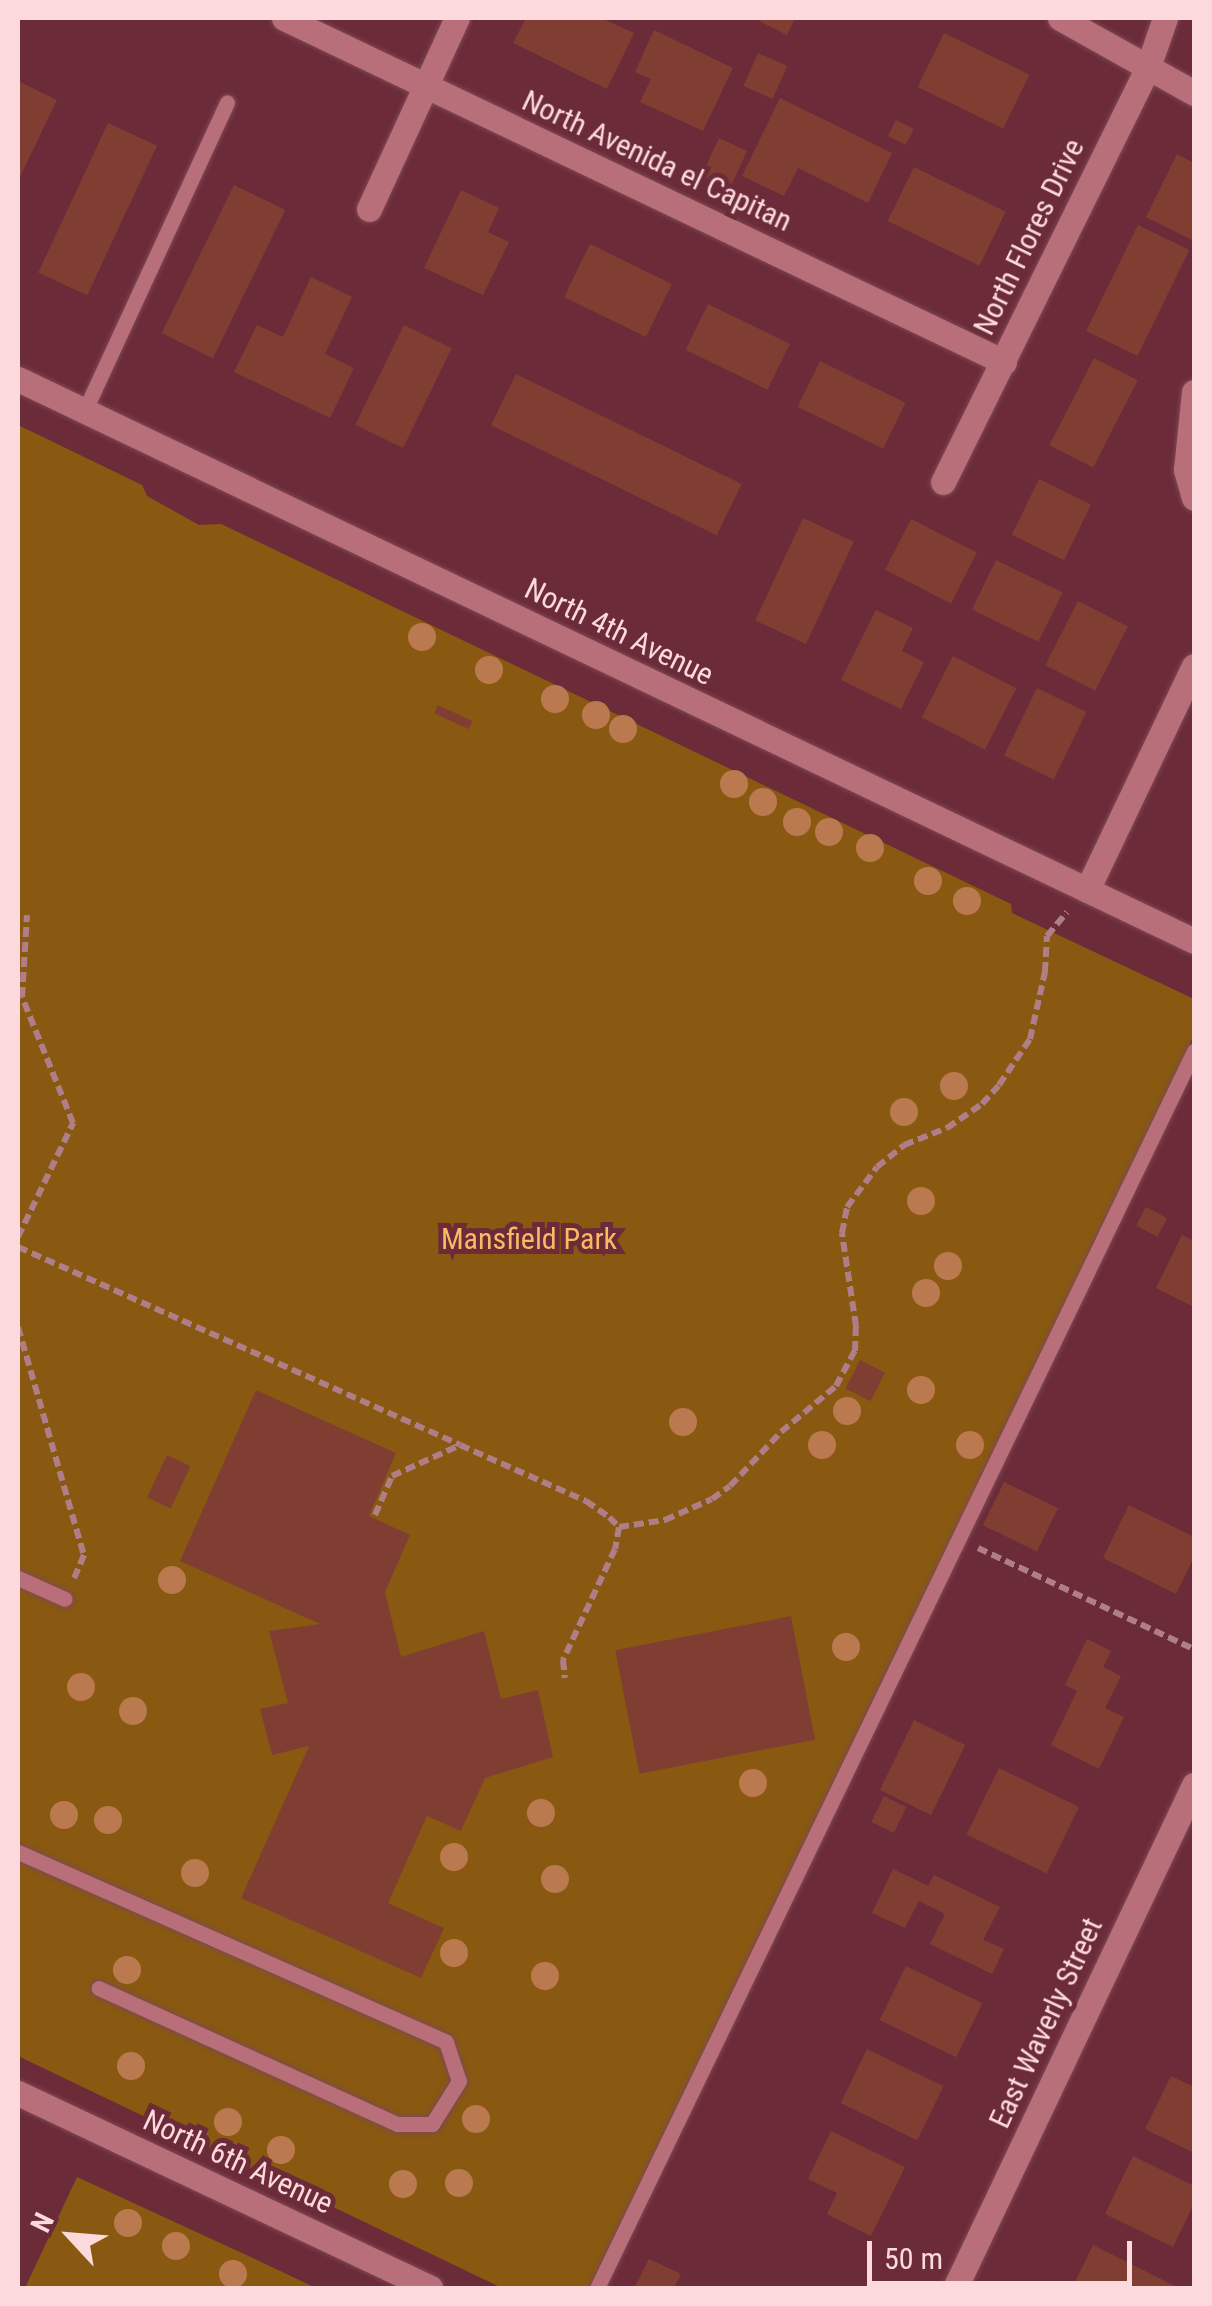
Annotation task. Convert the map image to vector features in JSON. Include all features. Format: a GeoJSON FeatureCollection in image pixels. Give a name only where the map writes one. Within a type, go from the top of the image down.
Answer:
{"type":"FeatureCollection","features":[{"type":"Feature","properties":{"kind":"street","name":"North Avenida el Capitan"},"geometry":{"type":"LineString","coordinates":[[284,18],[1004,362]]}},
{"type":"Feature","properties":{"kind":"street"},"geometry":{"type":"LineString","coordinates":[[369,209],[457,18]]}},
{"type":"Feature","properties":{"kind":"street"},"geometry":{"type":"LineString","coordinates":[[1060,18],[1194,93]]}},
{"type":"Feature","properties":{"kind":"street","name":"North Flores Drive"},"geometry":{"type":"LineString","coordinates":[[944,482],[1148,70],[1165,18]]}},
{"type":"Feature","properties":{"kind":"street","name":"North 4th Avenue"},"geometry":{"type":"LineString","coordinates":[[18,379],[1194,942]]}},
{"type":"Feature","properties":{"kind":"street"},"geometry":{"type":"LineString","coordinates":[[1194,392],[1186,470],[1194,498]]}},
{"type":"Feature","properties":{"kind":"street"},"geometry":{"type":"LineString","coordinates":[[1087,890],[1194,666]]}},
{"type":"Feature","properties":{"kind":"street","name":"East Waverly Street"},"geometry":{"type":"LineString","coordinates":[[955,2288],[1194,1786]]}},
{"type":"Feature","properties":{"kind":"street","name":"North 6th Avenue"},"geometry":{"type":"LineString","coordinates":[[18,2093],[430,2288]]}},
{"type":"Feature","properties":{"kind":"lane"},"geometry":{"type":"LineString","coordinates":[[84,412],[227,102]]}},
{"type":"Feature","properties":{"kind":"lane"},"geometry":{"type":"LineString","coordinates":[[598,2288],[1194,1051]]}},
{"type":"Feature","properties":{"kind":"lane"},"geometry":{"type":"LineString","coordinates":[[18,1578],[65,1600]]}},
{"type":"Feature","properties":{"kind":"lane"},"geometry":{"type":"LineString","coordinates":[[18,1852],[446,2042],[459,2081],[432,2124],[397,2124],[98,1988]]}},
{"type":"Feature","properties":{"kind":"path"},"geometry":{"type":"LineString","coordinates":[[18,1246],[586,1501],[619,1526],[666,1520],[712,1499],[730,1486],[781,1432],[836,1386],[855,1351],[856,1326],[842,1234],[847,1208],[860,1184],[890,1156],[947,1128],[982,1104],[1000,1085],[1030,1039],[1036,1020],[1047,936],[1087,890]]}},
{"type":"Feature","properties":{"kind":"path"},"geometry":{"type":"LineString","coordinates":[[18,1237],[73,1123],[22,997],[27,915]]}},
{"type":"Feature","properties":{"kind":"path"},"geometry":{"type":"LineString","coordinates":[[18,1327],[84,1555],[65,1600]]}},
{"type":"Feature","properties":{"kind":"path"},"geometry":{"type":"LineString","coordinates":[[375,1515],[392,1476],[460,1445]]}},
{"type":"Feature","properties":{"kind":"path"},"geometry":{"type":"LineString","coordinates":[[565,1678],[563,1660],[608,1566],[619,1526]]}},
{"type":"Feature","properties":{"kind":"path"},"geometry":{"type":"LineString","coordinates":[[959,1539],[1194,1648]]}},
{"type":"Feature","properties":{"kind":"green space","name":"Mansfield Park"},"geometry":{"type":"Polygon","coordinates":[[[18,425],[142,485],[147,496],[199,525],[221,524],[1011,904],[1012,913],[1194,999],[1194,1035],[589,2288],[502,2288],[18,2056],[18,425]]]}},
{"type":"Feature","properties":{"kind":"green space"},"geometry":{"type":"Polygon","coordinates":[[[77,2177],[257,2260],[316,2288],[25,2288],[77,2177]]]}},
{"type":"Feature","properties":{"kind":"building"},"geometry":{"type":"Polygon","coordinates":[[[526,18],[601,18],[634,33],[607,89],[513,43],[526,18]]]}},
{"type":"Feature","properties":{"kind":"building"},"geometry":{"type":"Polygon","coordinates":[[[795,18],[787,35],[759,21],[795,18]]]}},
{"type":"Feature","properties":{"kind":"building"},"geometry":{"type":"Polygon","coordinates":[[[654,30],[733,68],[703,131],[640,102],[651,79],[635,72],[654,30]]]}},
{"type":"Feature","properties":{"kind":"building"},"geometry":{"type":"Polygon","coordinates":[[[944,33],[1029,75],[1003,129],[918,87],[944,33]]]}},
{"type":"Feature","properties":{"kind":"building"},"geometry":{"type":"Polygon","coordinates":[[[758,53],[787,66],[773,99],[743,86],[758,53]]]}},
{"type":"Feature","properties":{"kind":"building"},"geometry":{"type":"Polygon","coordinates":[[[18,81],[57,100],[18,181],[18,81]]]}},
{"type":"Feature","properties":{"kind":"building"},"geometry":{"type":"Polygon","coordinates":[[[780,98],[892,153],[868,203],[798,168],[784,196],[742,176],[780,98]]]}},
{"type":"Feature","properties":{"kind":"building"},"geometry":{"type":"Polygon","coordinates":[[[896,120],[914,129],[906,145],[888,136],[896,120]]]}},
{"type":"Feature","properties":{"kind":"building"},"geometry":{"type":"Polygon","coordinates":[[[108,123],[157,146],[87,295],[38,273],[108,123]]]}},
{"type":"Feature","properties":{"kind":"building"},"geometry":{"type":"Polygon","coordinates":[[[719,138],[747,151],[729,189],[701,176],[719,138]]]}},
{"type":"Feature","properties":{"kind":"building"},"geometry":{"type":"Polygon","coordinates":[[[1177,154],[1194,163],[1194,241],[1146,217],[1177,154]]]}},
{"type":"Feature","properties":{"kind":"building"},"geometry":{"type":"Polygon","coordinates":[[[914,167],[1006,212],[979,266],[888,221],[914,167]]]}},
{"type":"Feature","properties":{"kind":"building"},"geometry":{"type":"Polygon","coordinates":[[[234,185],[285,210],[213,358],[162,333],[234,185]]]}},
{"type":"Feature","properties":{"kind":"building"},"geometry":{"type":"Polygon","coordinates":[[[461,190],[499,208],[488,232],[509,242],[483,295],[424,268],[461,190]]]}},
{"type":"Feature","properties":{"kind":"building"},"geometry":{"type":"Polygon","coordinates":[[[1138,225],[1189,250],[1138,356],[1086,331],[1138,225]]]}},
{"type":"Feature","properties":{"kind":"building"},"geometry":{"type":"Polygon","coordinates":[[[590,244],[672,284],[646,337],[564,297],[590,244]]]}},
{"type":"Feature","properties":{"kind":"building"},"geometry":{"type":"Polygon","coordinates":[[[311,277],[352,297],[325,354],[354,368],[330,418],[234,372],[257,325],[283,337],[311,277]]]}},
{"type":"Feature","properties":{"kind":"building"},"geometry":{"type":"Polygon","coordinates":[[[708,304],[790,344],[767,390],[686,350],[708,304]]]}},
{"type":"Feature","properties":{"kind":"building"},"geometry":{"type":"Polygon","coordinates":[[[404,325],[452,348],[403,448],[355,425],[404,325]]]}},
{"type":"Feature","properties":{"kind":"building"},"geometry":{"type":"Polygon","coordinates":[[[1094,358],[1138,380],[1093,468],[1050,445],[1094,358]]]}},
{"type":"Feature","properties":{"kind":"building"},"geometry":{"type":"Polygon","coordinates":[[[820,361],[905,403],[883,448],[798,407],[820,361]]]}},
{"type":"Feature","properties":{"kind":"building"},"geometry":{"type":"Polygon","coordinates":[[[516,374],[742,484],[717,535],[491,425],[516,374]]]}},
{"type":"Feature","properties":{"kind":"building"},"geometry":{"type":"Polygon","coordinates":[[[1039,479],[1091,504],[1064,560],[1012,535],[1039,479]]]}},
{"type":"Feature","properties":{"kind":"building"},"geometry":{"type":"Polygon","coordinates":[[[803,518],[854,542],[806,644],[755,620],[803,518]]]}},
{"type":"Feature","properties":{"kind":"building"},"geometry":{"type":"Polygon","coordinates":[[[911,519],[977,553],[951,603],[885,570],[911,519]]]}},
{"type":"Feature","properties":{"kind":"building"},"geometry":{"type":"Polygon","coordinates":[[[996,560],[1063,592],[1038,642],[972,609],[996,560]]]}},
{"type":"Feature","properties":{"kind":"building"},"geometry":{"type":"Polygon","coordinates":[[[1078,601],[1128,626],[1095,691],[1045,665],[1078,601]]]}},
{"type":"Feature","properties":{"kind":"building"},"geometry":{"type":"Polygon","coordinates":[[[876,610],[913,628],[902,651],[924,662],[901,709],[841,680],[876,610]]]}},
{"type":"Feature","properties":{"kind":"building"},"geometry":{"type":"Polygon","coordinates":[[[953,656],[1016,688],[985,750],[922,717],[953,656]]]}},
{"type":"Feature","properties":{"kind":"building"},"geometry":{"type":"Polygon","coordinates":[[[1037,688],[1086,712],[1054,780],[1004,755],[1037,688]]]}},
{"type":"Feature","properties":{"kind":"building"},"geometry":{"type":"Polygon","coordinates":[[[438,705],[472,721],[469,729],[434,713],[438,705]]]}},
{"type":"Feature","properties":{"kind":"building"},"geometry":{"type":"Polygon","coordinates":[[[1146,1207],[1167,1218],[1157,1237],[1136,1226],[1146,1207]]]}},
{"type":"Feature","properties":{"kind":"building"},"geometry":{"type":"Polygon","coordinates":[[[1182,1235],[1194,1241],[1194,1307],[1156,1288],[1182,1235]]]}},
{"type":"Feature","properties":{"kind":"building"},"geometry":{"type":"Polygon","coordinates":[[[860,1360],[885,1373],[870,1401],[845,1389],[860,1360]]]}},
{"type":"Feature","properties":{"kind":"building"},"geometry":{"type":"Polygon","coordinates":[[[256,1390],[396,1453],[369,1516],[410,1535],[385,1592],[401,1657],[484,1631],[501,1699],[538,1690],[553,1757],[485,1778],[461,1831],[427,1816],[388,1903],[444,1928],[421,1978],[241,1898],[309,1746],[272,1755],[260,1709],[288,1703],[269,1631],[320,1624],[180,1561],[256,1390]]]}},
{"type":"Feature","properties":{"kind":"building"},"geometry":{"type":"Polygon","coordinates":[[[167,1455],[191,1466],[171,1509],[147,1498],[167,1455]]]}},
{"type":"Feature","properties":{"kind":"building"},"geometry":{"type":"Polygon","coordinates":[[[1004,1482],[1058,1508],[1037,1551],[983,1525],[1004,1482]]]}},
{"type":"Feature","properties":{"kind":"building"},"geometry":{"type":"Polygon","coordinates":[[[1129,1505],[1194,1537],[1194,1557],[1176,1594],[1103,1558],[1129,1505]]]}},
{"type":"Feature","properties":{"kind":"building"},"geometry":{"type":"Polygon","coordinates":[[[791,1616],[815,1740],[639,1774],[615,1650],[791,1616]]]}},
{"type":"Feature","properties":{"kind":"building"},"geometry":{"type":"Polygon","coordinates":[[[1087,1639],[1111,1651],[1103,1667],[1121,1676],[1105,1708],[1124,1717],[1099,1769],[1051,1745],[1077,1691],[1065,1685],[1087,1639]]]}},
{"type":"Feature","properties":{"kind":"building"},"geometry":{"type":"Polygon","coordinates":[[[914,1720],[965,1745],[931,1815],[880,1790],[914,1720]]]}},
{"type":"Feature","properties":{"kind":"building"},"geometry":{"type":"Polygon","coordinates":[[[999,1768],[1079,1807],[1047,1874],[967,1835],[999,1768]]]}},
{"type":"Feature","properties":{"kind":"building"},"geometry":{"type":"Polygon","coordinates":[[[884,1796],[906,1807],[894,1833],[871,1822],[884,1796]]]}},
{"type":"Feature","properties":{"kind":"building"},"geometry":{"type":"Polygon","coordinates":[[[893,1869],[928,1886],[934,1875],[1000,1907],[983,1940],[1004,1949],[992,1974],[930,1944],[945,1914],[919,1901],[905,1928],[872,1913],[893,1869]]]}},
{"type":"Feature","properties":{"kind":"building"},"geometry":{"type":"Polygon","coordinates":[[[906,1966],[982,2003],[956,2057],[880,2020],[906,1966]]]}},
{"type":"Feature","properties":{"kind":"building"},"geometry":{"type":"Polygon","coordinates":[[[867,2049],[943,2086],[917,2140],[841,2103],[867,2049]]]}},
{"type":"Feature","properties":{"kind":"building"},"geometry":{"type":"Polygon","coordinates":[[[1171,2076],[1194,2087],[1194,2153],[1145,2129],[1171,2076]]]}},
{"type":"Feature","properties":{"kind":"building"},"geometry":{"type":"Polygon","coordinates":[[[831,2131],[905,2167],[871,2236],[827,2214],[837,2193],[808,2179],[831,2131]]]}},
{"type":"Feature","properties":{"kind":"building"},"geometry":{"type":"Polygon","coordinates":[[[1133,2156],[1194,2186],[1194,2204],[1173,2247],[1105,2214],[1133,2156]]]}},
{"type":"Feature","properties":{"kind":"building"},"geometry":{"type":"Polygon","coordinates":[[[1093,2245],[1175,2286],[1174,2288],[1072,2288],[1093,2245]]]}},
{"type":"Feature","properties":{"kind":"building"},"geometry":{"type":"Polygon","coordinates":[[[649,2259],[681,2274],[674,2288],[634,2288],[649,2259]]]}}]}
